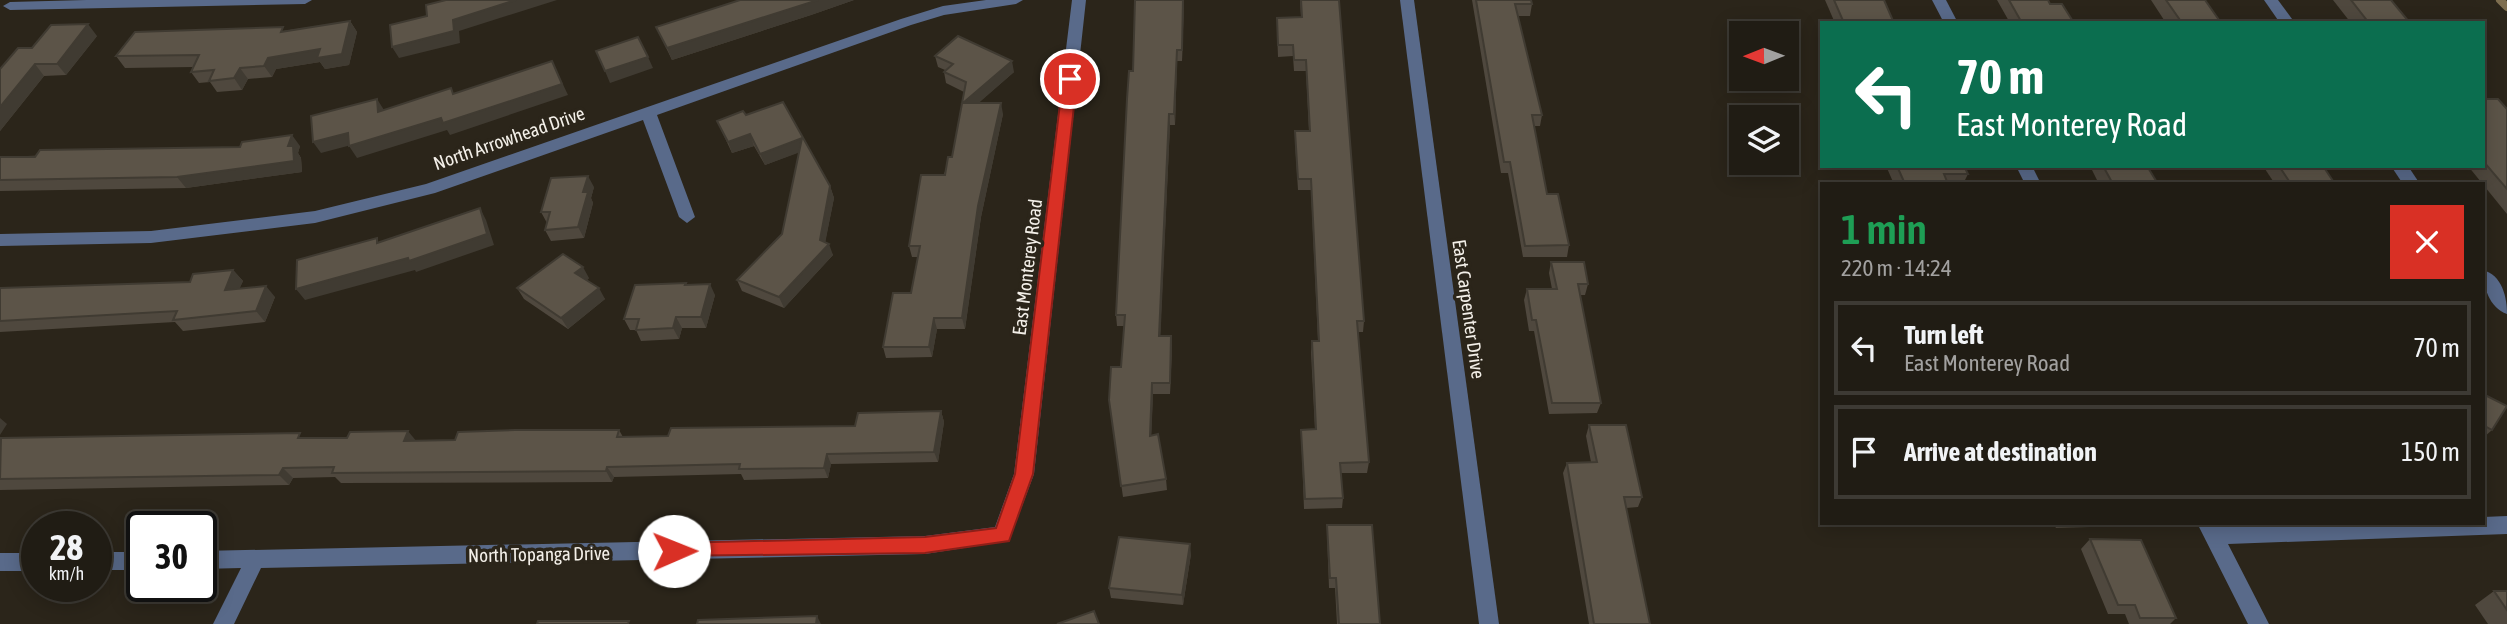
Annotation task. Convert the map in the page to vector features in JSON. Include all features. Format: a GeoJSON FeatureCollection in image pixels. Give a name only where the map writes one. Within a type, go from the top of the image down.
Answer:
{"type":"FeatureCollection","features":[{"type":"Feature","properties":{"kind":"street"},"geometry":{"type":"LineString","coordinates":[[8,8],[304,0]]}},
{"type":"Feature","properties":{"kind":"street","name":"North Arrowhead Drive"},"geometry":{"type":"LineString","coordinates":[[0,240],[150,237],[314,217],[429,189],[918,18],[943,11],[1016,0]]}},
{"type":"Feature","properties":{"kind":"street","name":"East Monterey Road"},"geometry":{"type":"LineString","coordinates":[[1002,535],[1024,474],[1079,0]]}},
{"type":"Feature","properties":{"kind":"street","name":"East Carpenter Drive"},"geometry":{"type":"LineString","coordinates":[[1407,0],[1489,624]]}},
{"type":"Feature","properties":{"kind":"street"},"geometry":{"type":"LineString","coordinates":[[1939,0],[1950,21]]}},
{"type":"Feature","properties":{"kind":"street"},"geometry":{"type":"LineString","coordinates":[[2271,0],[2287,21]]}},
{"type":"Feature","properties":{"kind":"street"},"geometry":{"type":"LineString","coordinates":[[648,112],[687,217]]}},
{"type":"Feature","properties":{"kind":"street"},"geometry":{"type":"LineString","coordinates":[[2485,279],[2507,307]]}},
{"type":"Feature","properties":{"kind":"street"},"geometry":{"type":"LineString","coordinates":[[2259,624],[2211,530],[2507,525]]}},
{"type":"Feature","properties":{"kind":"street","name":"North Topanga Drive"},"geometry":{"type":"LineString","coordinates":[[217,560],[925,545],[1002,535]]}},
{"type":"Feature","properties":{"kind":"street"},"geometry":{"type":"LineString","coordinates":[[223,624],[255,560]]}},
{"type":"Feature","properties":{"kind":"street"},"geometry":{"type":"LineString","coordinates":[[0,562],[21,562]]}},
{"type":"Feature","properties":{"kind":"building"},"geometry":{"type":"Polygon","coordinates":[[[446,0],[516,0],[453,20],[454,31],[392,47],[390,25],[427,16],[426,5],[446,0]]]}},
{"type":"Feature","properties":{"kind":"building"},"geometry":{"type":"Polygon","coordinates":[[[740,0],[818,0],[667,48],[656,27],[740,0]]]}},
{"type":"Feature","properties":{"kind":"building"},"geometry":{"type":"Polygon","coordinates":[[[1135,0],[1183,0],[1182,50],[1177,50],[1174,114],[1169,114],[1159,336],[1171,336],[1170,383],[1152,383],[1150,436],[1158,434],[1166,479],[1121,486],[1109,400],[1111,367],[1121,367],[1125,315],[1116,315],[1127,99],[1129,71],[1133,71],[1135,0]]]}},
{"type":"Feature","properties":{"kind":"building"},"geometry":{"type":"Polygon","coordinates":[[[1301,0],[1339,0],[1364,321],[1357,321],[1369,462],[1340,463],[1343,498],[1305,499],[1301,430],[1316,429],[1312,341],[1319,341],[1311,179],[1298,179],[1295,131],[1310,131],[1306,60],[1294,60],[1293,45],[1278,45],[1277,18],[1302,17],[1301,0]]]}},
{"type":"Feature","properties":{"kind":"building"},"geometry":{"type":"Polygon","coordinates":[[[1476,0],[1531,0],[1532,4],[1515,4],[1542,115],[1532,115],[1547,194],[1558,194],[1569,245],[1525,246],[1510,162],[1504,162],[1476,0]]]}},
{"type":"Feature","properties":{"kind":"building"},"geometry":{"type":"Polygon","coordinates":[[[1834,0],[1884,0],[1893,21],[1843,21],[1834,0]]]}},
{"type":"Feature","properties":{"kind":"building"},"geometry":{"type":"Polygon","coordinates":[[[2009,0],[2048,0],[2050,4],[2062,4],[2073,21],[2021,21],[2009,0]]]}},
{"type":"Feature","properties":{"kind":"building"},"geometry":{"type":"Polygon","coordinates":[[[2166,0],[2205,0],[2219,20],[2180,20],[2166,0]]]}},
{"type":"Feature","properties":{"kind":"building"},"geometry":{"type":"Polygon","coordinates":[[[2351,0],[2391,0],[2408,21],[2367,21],[2351,0]]]}},
{"type":"Feature","properties":{"kind":"building"},"geometry":{"type":"Polygon","coordinates":[[[350,21],[342,54],[317,58],[320,49],[268,58],[264,66],[240,68],[234,78],[209,81],[214,70],[191,72],[199,55],[116,56],[135,32],[283,27],[281,32],[350,21]]]}},
{"type":"Feature","properties":{"kind":"building"},"geometry":{"type":"Polygon","coordinates":[[[88,24],[57,64],[35,64],[0,107],[0,69],[18,48],[32,48],[51,25],[88,24]]]}},
{"type":"Feature","properties":{"kind":"building"},"geometry":{"type":"Polygon","coordinates":[[[958,36],[1012,61],[963,103],[1001,103],[978,206],[962,318],[934,318],[929,347],[883,347],[893,293],[911,293],[920,246],[909,246],[921,175],[945,175],[948,157],[952,157],[966,82],[944,72],[953,64],[935,56],[958,36]]]}},
{"type":"Feature","properties":{"kind":"building"},"geometry":{"type":"Polygon","coordinates":[[[638,37],[648,57],[605,71],[596,51],[638,37]]]}},
{"type":"Feature","properties":{"kind":"building"},"geometry":{"type":"Polygon","coordinates":[[[552,61],[562,84],[443,123],[441,118],[349,146],[348,133],[313,142],[311,116],[377,99],[378,112],[451,88],[453,94],[552,61]]]}},
{"type":"Feature","properties":{"kind":"building"},"geometry":{"type":"Polygon","coordinates":[[[2485,98],[2498,99],[2507,109],[2507,189],[2485,163],[2485,98]]]}},
{"type":"Feature","properties":{"kind":"building"},"geometry":{"type":"Polygon","coordinates":[[[783,102],[830,186],[820,240],[829,244],[779,297],[737,280],[782,234],[802,138],[760,154],[750,134],[728,142],[717,121],[743,111],[746,115],[783,102]]]}},
{"type":"Feature","properties":{"kind":"building"},"geometry":{"type":"Polygon","coordinates":[[[292,135],[288,146],[293,146],[294,161],[177,177],[0,180],[0,157],[35,157],[40,150],[240,147],[242,142],[292,135]]]}},
{"type":"Feature","properties":{"kind":"building"},"geometry":{"type":"Polygon","coordinates":[[[1898,168],[1965,168],[1968,174],[1944,174],[1947,182],[1904,182],[1898,168]]]}},
{"type":"Feature","properties":{"kind":"building"},"geometry":{"type":"Polygon","coordinates":[[[2104,168],[2148,168],[2157,182],[2112,182],[2104,168]]]}},
{"type":"Feature","properties":{"kind":"building"},"geometry":{"type":"Polygon","coordinates":[[[2280,168],[2324,168],[2334,182],[2290,182],[2280,168]]]}},
{"type":"Feature","properties":{"kind":"building"},"geometry":{"type":"Polygon","coordinates":[[[588,176],[583,192],[588,192],[578,227],[545,230],[550,212],[541,212],[551,178],[588,176]]]}},
{"type":"Feature","properties":{"kind":"building"},"geometry":{"type":"Polygon","coordinates":[[[480,208],[487,234],[409,261],[408,258],[296,289],[297,260],[377,238],[377,243],[480,208]]]}},
{"type":"Feature","properties":{"kind":"building"},"geometry":{"type":"Polygon","coordinates":[[[563,254],[583,267],[575,273],[599,288],[561,318],[517,288],[563,254]]]}},
{"type":"Feature","properties":{"kind":"building"},"geometry":{"type":"Polygon","coordinates":[[[1551,262],[1584,262],[1588,284],[1578,284],[1601,403],[1552,403],[1536,320],[1532,320],[1527,289],[1557,289],[1551,262]]]}},
{"type":"Feature","properties":{"kind":"building"},"geometry":{"type":"Polygon","coordinates":[[[233,270],[225,290],[266,286],[256,311],[173,320],[177,311],[0,321],[0,288],[190,282],[193,274],[233,270]]]}},
{"type":"Feature","properties":{"kind":"building"},"geometry":{"type":"Polygon","coordinates":[[[686,283],[685,285],[710,284],[701,317],[676,317],[673,328],[636,330],[639,319],[624,319],[635,285],[686,283]]]}},
{"type":"Feature","properties":{"kind":"building"},"geometry":{"type":"Polygon","coordinates":[[[2485,395],[2507,406],[2492,430],[2485,426],[2485,395]]]}},
{"type":"Feature","properties":{"kind":"building"},"geometry":{"type":"Polygon","coordinates":[[[941,411],[934,452],[827,454],[824,468],[739,469],[740,464],[607,467],[606,471],[332,473],[334,467],[283,468],[279,475],[0,479],[1,438],[300,433],[298,438],[347,438],[350,432],[408,431],[404,441],[455,440],[458,432],[515,430],[619,430],[617,437],[668,436],[671,428],[855,426],[858,413],[941,411]]]}},
{"type":"Feature","properties":{"kind":"building"},"geometry":{"type":"Polygon","coordinates":[[[1589,425],[1626,425],[1642,497],[1624,497],[1650,624],[1594,624],[1567,463],[1597,462],[1589,425]]]}},
{"type":"Feature","properties":{"kind":"building"},"geometry":{"type":"Polygon","coordinates":[[[1327,525],[1372,525],[1380,624],[1339,624],[1336,578],[1330,578],[1327,525]]]}},
{"type":"Feature","properties":{"kind":"building"},"geometry":{"type":"Polygon","coordinates":[[[1119,537],[1190,544],[1182,595],[1109,588],[1119,537]]]}},
{"type":"Feature","properties":{"kind":"building"},"geometry":{"type":"Polygon","coordinates":[[[2090,539],[2141,540],[2176,618],[2140,618],[2135,605],[2118,605],[2090,539]]]}},
{"type":"Feature","properties":{"kind":"building"},"geometry":{"type":"Polygon","coordinates":[[[2494,591],[2507,591],[2507,610],[2494,591]]]}},
{"type":"Feature","properties":{"kind":"building"},"geometry":{"type":"Polygon","coordinates":[[[1094,611],[1099,624],[1057,624],[1094,611]]]}},
{"type":"Feature","properties":{"kind":"building"},"geometry":{"type":"Polygon","coordinates":[[[817,616],[816,624],[697,624],[698,620],[817,616]]]}},
{"type":"Feature","properties":{"kind":"building"},"geometry":{"type":"Polygon","coordinates":[[[538,621],[629,621],[628,624],[537,624],[538,621]]]}},
{"type":"Feature","properties":{"kind":"waterway"},"geometry":{"type":"LineString","coordinates":[[2500,0],[2507,7]]}},
{"type":"Feature","properties":{"kind":"route"},"geometry":{"type":"LineString","coordinates":[[674,551],[925,545],[1002,535],[1024,474],[1070,79]]}}]}
